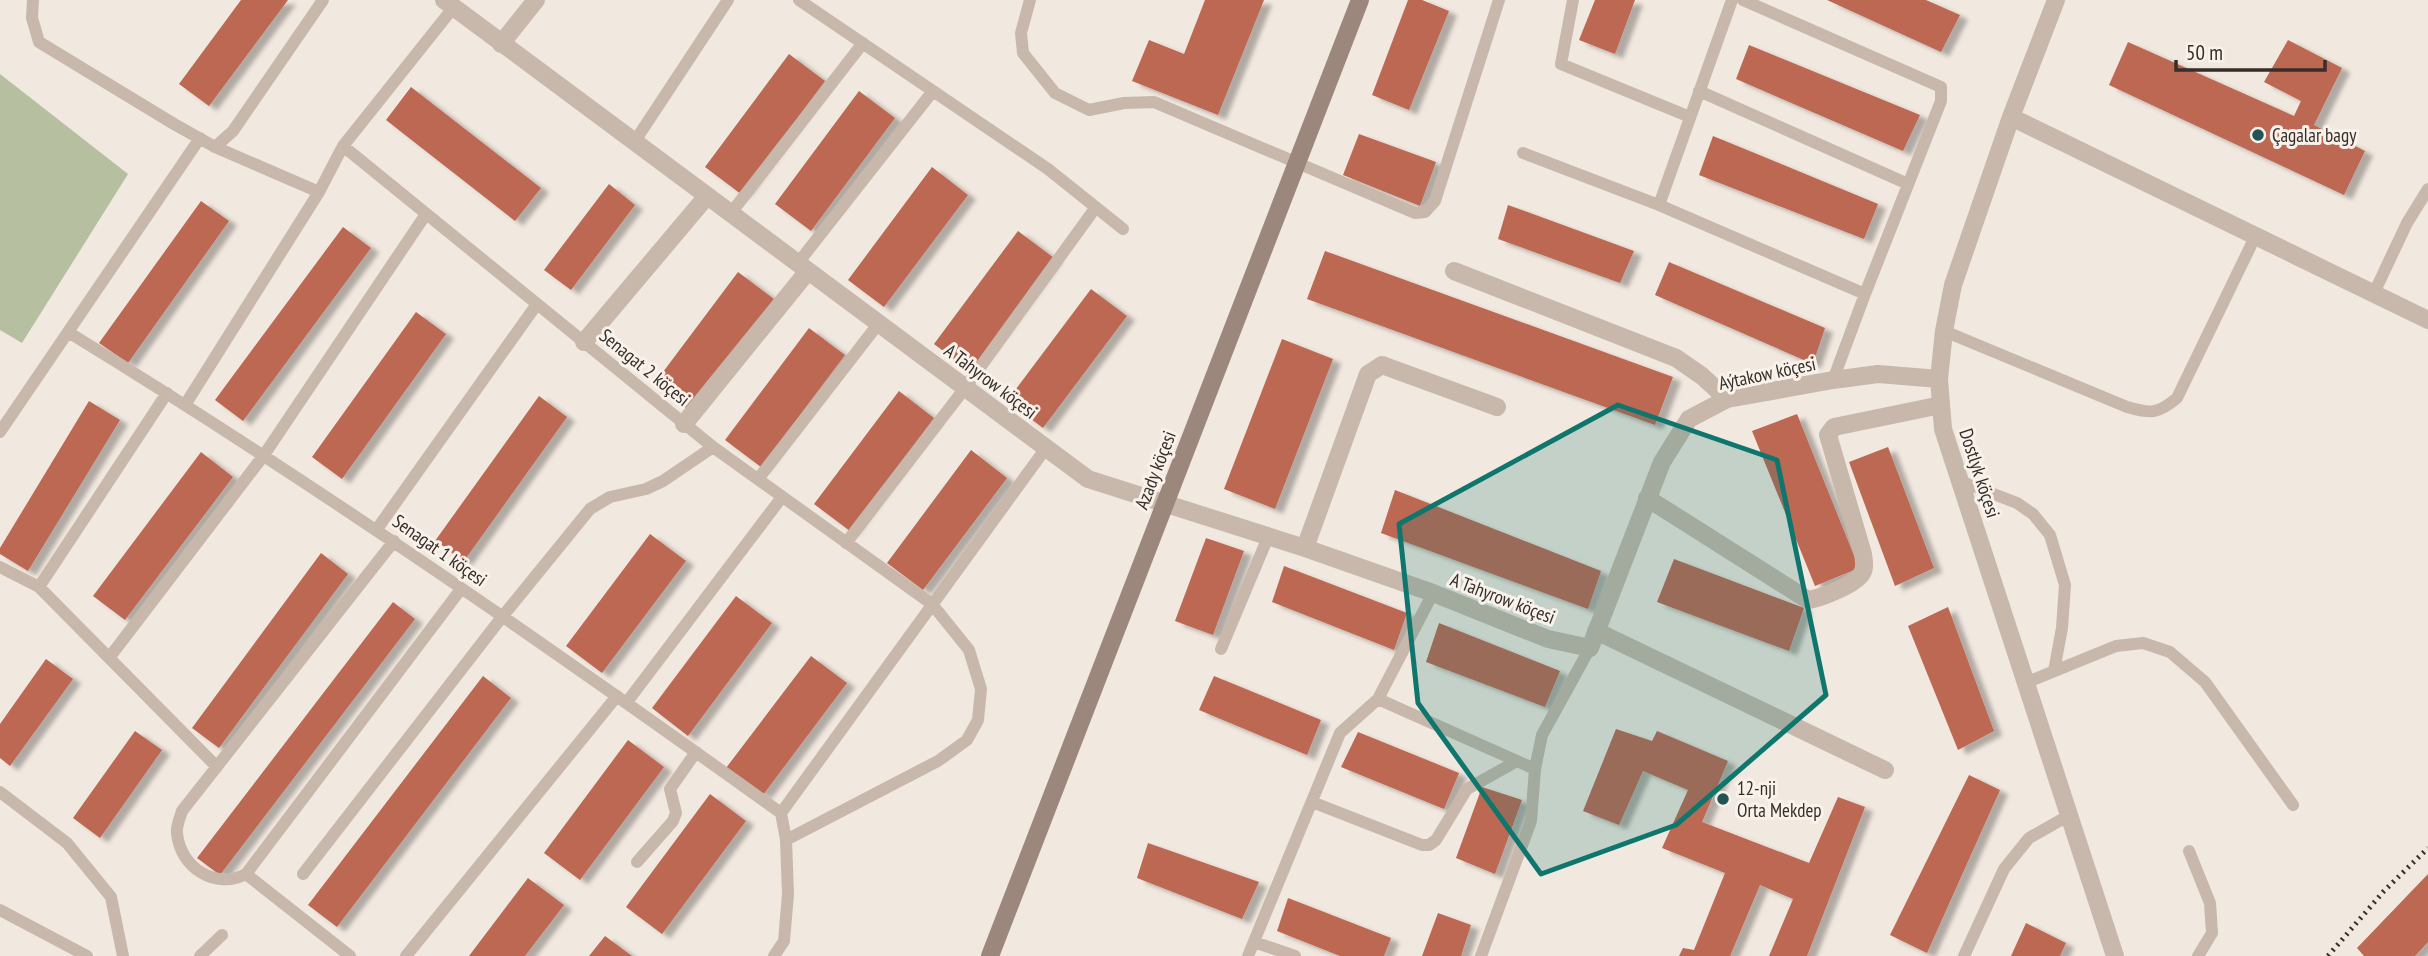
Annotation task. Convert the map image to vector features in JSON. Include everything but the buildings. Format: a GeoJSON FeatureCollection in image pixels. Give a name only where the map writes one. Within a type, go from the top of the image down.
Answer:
{"type":"FeatureCollection","features":[{"type":"Feature","properties":{"kind":"main road","name":"Azady köçesi"},"geometry":{"type":"LineString","coordinates":[[990,956],[1360,0]]}},
{"type":"Feature","properties":{"kind":"street"},"geometry":{"type":"LineString","coordinates":[[501,44],[536,0]]}},
{"type":"Feature","properties":{"kind":"street","name":"Dostlyk köçesi"},"geometry":{"type":"LineString","coordinates":[[2056,0],[2011,117],[1953,285],[1944,331],[1939,379],[1943,429],[2115,956]]}},
{"type":"Feature","properties":{"kind":"street","name":"A Tahyrow köçesi"},"geometry":{"type":"LineString","coordinates":[[448,4],[1088,479],[1305,548],[1433,593],[1548,639],[1593,640],[1885,770]]}},
{"type":"Feature","properties":{"kind":"street"},"geometry":{"type":"LineString","coordinates":[[2011,117],[2428,320]]}},
{"type":"Feature","properties":{"kind":"street"},"geometry":{"type":"LineString","coordinates":[[584,342],[707,196]]}},
{"type":"Feature","properties":{"kind":"street"},"geometry":{"type":"LineString","coordinates":[[684,424],[803,267]]}},
{"type":"Feature","properties":{"kind":"street"},"geometry":{"type":"LineString","coordinates":[[1454,271],[1676,358],[1702,376],[1727,399]]}},
{"type":"Feature","properties":{"kind":"street"},"geometry":{"type":"LineString","coordinates":[[1305,548],[1368,374],[1382,365],[1497,407]]}},
{"type":"Feature","properties":{"kind":"street","name":"Aýtakow köçesi"},"geometry":{"type":"LineString","coordinates":[[1593,640],[1662,462],[1689,419],[1727,399],[1833,380],[1878,374],[1939,379]]}},
{"type":"Feature","properties":{"kind":"street"},"geometry":{"type":"LineString","coordinates":[[1647,498],[1808,600],[1821,598],[1860,577],[1865,567],[1828,435],[1833,427],[1941,405]]}},
{"type":"Feature","properties":{"kind":"lane"},"geometry":{"type":"LineString","coordinates":[[33,0],[32,18],[39,42],[215,147],[319,192]]}},
{"type":"Feature","properties":{"kind":"lane"},"geometry":{"type":"LineString","coordinates":[[215,147],[233,131],[323,0]]}},
{"type":"Feature","properties":{"kind":"lane"},"geometry":{"type":"LineString","coordinates":[[635,141],[728,0]]}},
{"type":"Feature","properties":{"kind":"lane"},"geometry":{"type":"LineString","coordinates":[[799,0],[1048,169],[1123,229]]}},
{"type":"Feature","properties":{"kind":"lane"},"geometry":{"type":"LineString","coordinates":[[1030,0],[1021,33],[1023,53],[1055,93],[1089,110],[1124,103],[1154,102],[1415,213],[1425,212],[1435,201],[1499,0]]}},
{"type":"Feature","properties":{"kind":"lane"},"geometry":{"type":"LineString","coordinates":[[1573,0],[1561,64],[1690,117]]}},
{"type":"Feature","properties":{"kind":"lane"},"geometry":{"type":"LineString","coordinates":[[1659,205],[1732,0]]}},
{"type":"Feature","properties":{"kind":"lane"},"geometry":{"type":"LineString","coordinates":[[1743,0],[1941,87],[1941,102],[1833,380]]}},
{"type":"Feature","properties":{"kind":"lane"},"geometry":{"type":"LineString","coordinates":[[186,405],[319,192],[343,146],[448,4]]}},
{"type":"Feature","properties":{"kind":"lane"},"geometry":{"type":"LineString","coordinates":[[731,213],[863,43]]}},
{"type":"Feature","properties":{"kind":"lane"},"geometry":{"type":"LineString","coordinates":[[803,267],[933,91]]}},
{"type":"Feature","properties":{"kind":"lane"},"geometry":{"type":"LineString","coordinates":[[1699,91],[1909,184]]}},
{"type":"Feature","properties":{"kind":"lane"},"geometry":{"type":"LineString","coordinates":[[0,432],[200,138]]}},
{"type":"Feature","properties":{"kind":"lane","name":"Senagat 2 köçesi"},"geometry":{"type":"LineString","coordinates":[[343,146],[713,447],[932,604],[969,650],[981,689],[978,720],[967,740],[938,761],[786,840]]}},
{"type":"Feature","properties":{"kind":"lane"},"geometry":{"type":"LineString","coordinates":[[1522,153],[1659,205],[1865,294]]}},
{"type":"Feature","properties":{"kind":"lane"},"geometry":{"type":"LineString","coordinates":[[2374,293],[2407,223],[2428,189]]}},
{"type":"Feature","properties":{"kind":"lane"},"geometry":{"type":"LineString","coordinates":[[846,543],[965,388],[1096,207]]}},
{"type":"Feature","properties":{"kind":"lane"},"geometry":{"type":"LineString","coordinates":[[109,658],[264,455],[426,214]]}},
{"type":"Feature","properties":{"kind":"lane"},"geometry":{"type":"LineString","coordinates":[[1944,331],[2127,407],[2146,412],[2163,410],[2177,398],[2255,237]]}},
{"type":"Feature","properties":{"kind":"lane"},"geometry":{"type":"LineString","coordinates":[[377,529],[537,304]]}},
{"type":"Feature","properties":{"kind":"lane"},"geometry":{"type":"LineString","coordinates":[[758,480],[879,323]]}},
{"type":"Feature","properties":{"kind":"lane","name":"Senagat 1 köçesi"},"geometry":{"type":"LineString","coordinates":[[68,332],[377,529],[781,813]]}},
{"type":"Feature","properties":{"kind":"lane"},"geometry":{"type":"LineString","coordinates":[[39,587],[167,393]]}},
{"type":"Feature","properties":{"kind":"lane"},"geometry":{"type":"LineString","coordinates":[[303,874],[502,617],[590,509],[610,496],[646,489],[663,481],[713,447]]}},
{"type":"Feature","properties":{"kind":"lane"},"geometry":{"type":"LineString","coordinates":[[774,956],[784,941],[788,894],[786,840],[781,813],[1046,448]]}},
{"type":"Feature","properties":{"kind":"lane"},"geometry":{"type":"LineString","coordinates":[[1960,481],[2017,503],[2033,514],[2050,535],[2064,586],[2062,628],[2054,671]]}},
{"type":"Feature","properties":{"kind":"lane"},"geometry":{"type":"LineString","coordinates":[[406,956],[622,699],[782,497]]}},
{"type":"Feature","properties":{"kind":"lane"},"geometry":{"type":"LineString","coordinates":[[1221,649],[1268,537]]}},
{"type":"Feature","properties":{"kind":"lane"},"geometry":{"type":"LineString","coordinates":[[394,541],[182,811],[176,831],[181,851],[192,865],[211,879],[236,880],[246,874],[461,589]]}},
{"type":"Feature","properties":{"kind":"lane"},"geometry":{"type":"LineString","coordinates":[[0,567],[39,587],[217,767]]}},
{"type":"Feature","properties":{"kind":"lane"},"geometry":{"type":"LineString","coordinates":[[1248,956],[1340,733],[1378,699],[1433,593]]}},
{"type":"Feature","properties":{"kind":"lane"},"geometry":{"type":"LineString","coordinates":[[1481,956],[1531,821],[1535,769],[1542,735],[1593,640]]}},
{"type":"Feature","properties":{"kind":"lane"},"geometry":{"type":"LineString","coordinates":[[2025,682],[2116,646],[2143,643],[2170,652],[2205,682],[2293,805]]}},
{"type":"Feature","properties":{"kind":"lane"},"geometry":{"type":"LineString","coordinates":[[1378,699],[1535,769]]}},
{"type":"Feature","properties":{"kind":"lane"},"geometry":{"type":"LineString","coordinates":[[637,862],[673,821],[676,813],[670,789],[696,752]]}},
{"type":"Feature","properties":{"kind":"lane"},"geometry":{"type":"LineString","coordinates":[[1312,803],[1422,845],[1429,845],[1436,841],[1466,789],[1517,761]]}},
{"type":"Feature","properties":{"kind":"lane"},"geometry":{"type":"LineString","coordinates":[[0,792],[67,844],[111,897],[123,956]]}},
{"type":"Feature","properties":{"kind":"lane"},"geometry":{"type":"LineString","coordinates":[[1964,956],[2004,869],[2029,838],[2068,816]]}},
{"type":"Feature","properties":{"kind":"lane"},"geometry":{"type":"LineString","coordinates":[[2189,851],[2210,903],[2212,933],[2198,956]]}},
{"type":"Feature","properties":{"kind":"lane"},"geometry":{"type":"LineString","coordinates":[[246,874],[350,956]]}},
{"type":"Feature","properties":{"kind":"lane"},"geometry":{"type":"LineString","coordinates":[[0,910],[87,956]]}},
{"type":"Feature","properties":{"kind":"lane"},"geometry":{"type":"LineString","coordinates":[[200,956],[222,935]]}},
{"type":"Feature","properties":{"kind":"lane"},"geometry":{"type":"LineString","coordinates":[[1254,942],[1295,956]]}},
{"type":"Feature","properties":{"kind":"highlighted area"},"geometry":{"type":"Polygon","coordinates":[[[1618,405],[1777,460],[1826,695],[1676,825],[1541,874],[1418,703],[1399,524],[1618,405]]]}},
{"type":"Feature","properties":{"kind":"green space"},"geometry":{"type":"Polygon","coordinates":[[[0,74],[128,174],[22,343],[0,330],[0,74]]]}},
{"type":"Feature","properties":{"kind":"railway"},"geometry":{"type":"LineString","coordinates":[[2328,956],[2384,891],[2428,848]]}},
{"type":"Feature","properties":{"kind":"place","name":"Çagalar bagy"},"geometry":{"type":"Point","coordinates":[2258,135]}},
{"type":"Feature","properties":{"kind":"place","name":"12-nji Orta Mekdep"},"geometry":{"type":"Point","coordinates":[1723,799]}}]}
